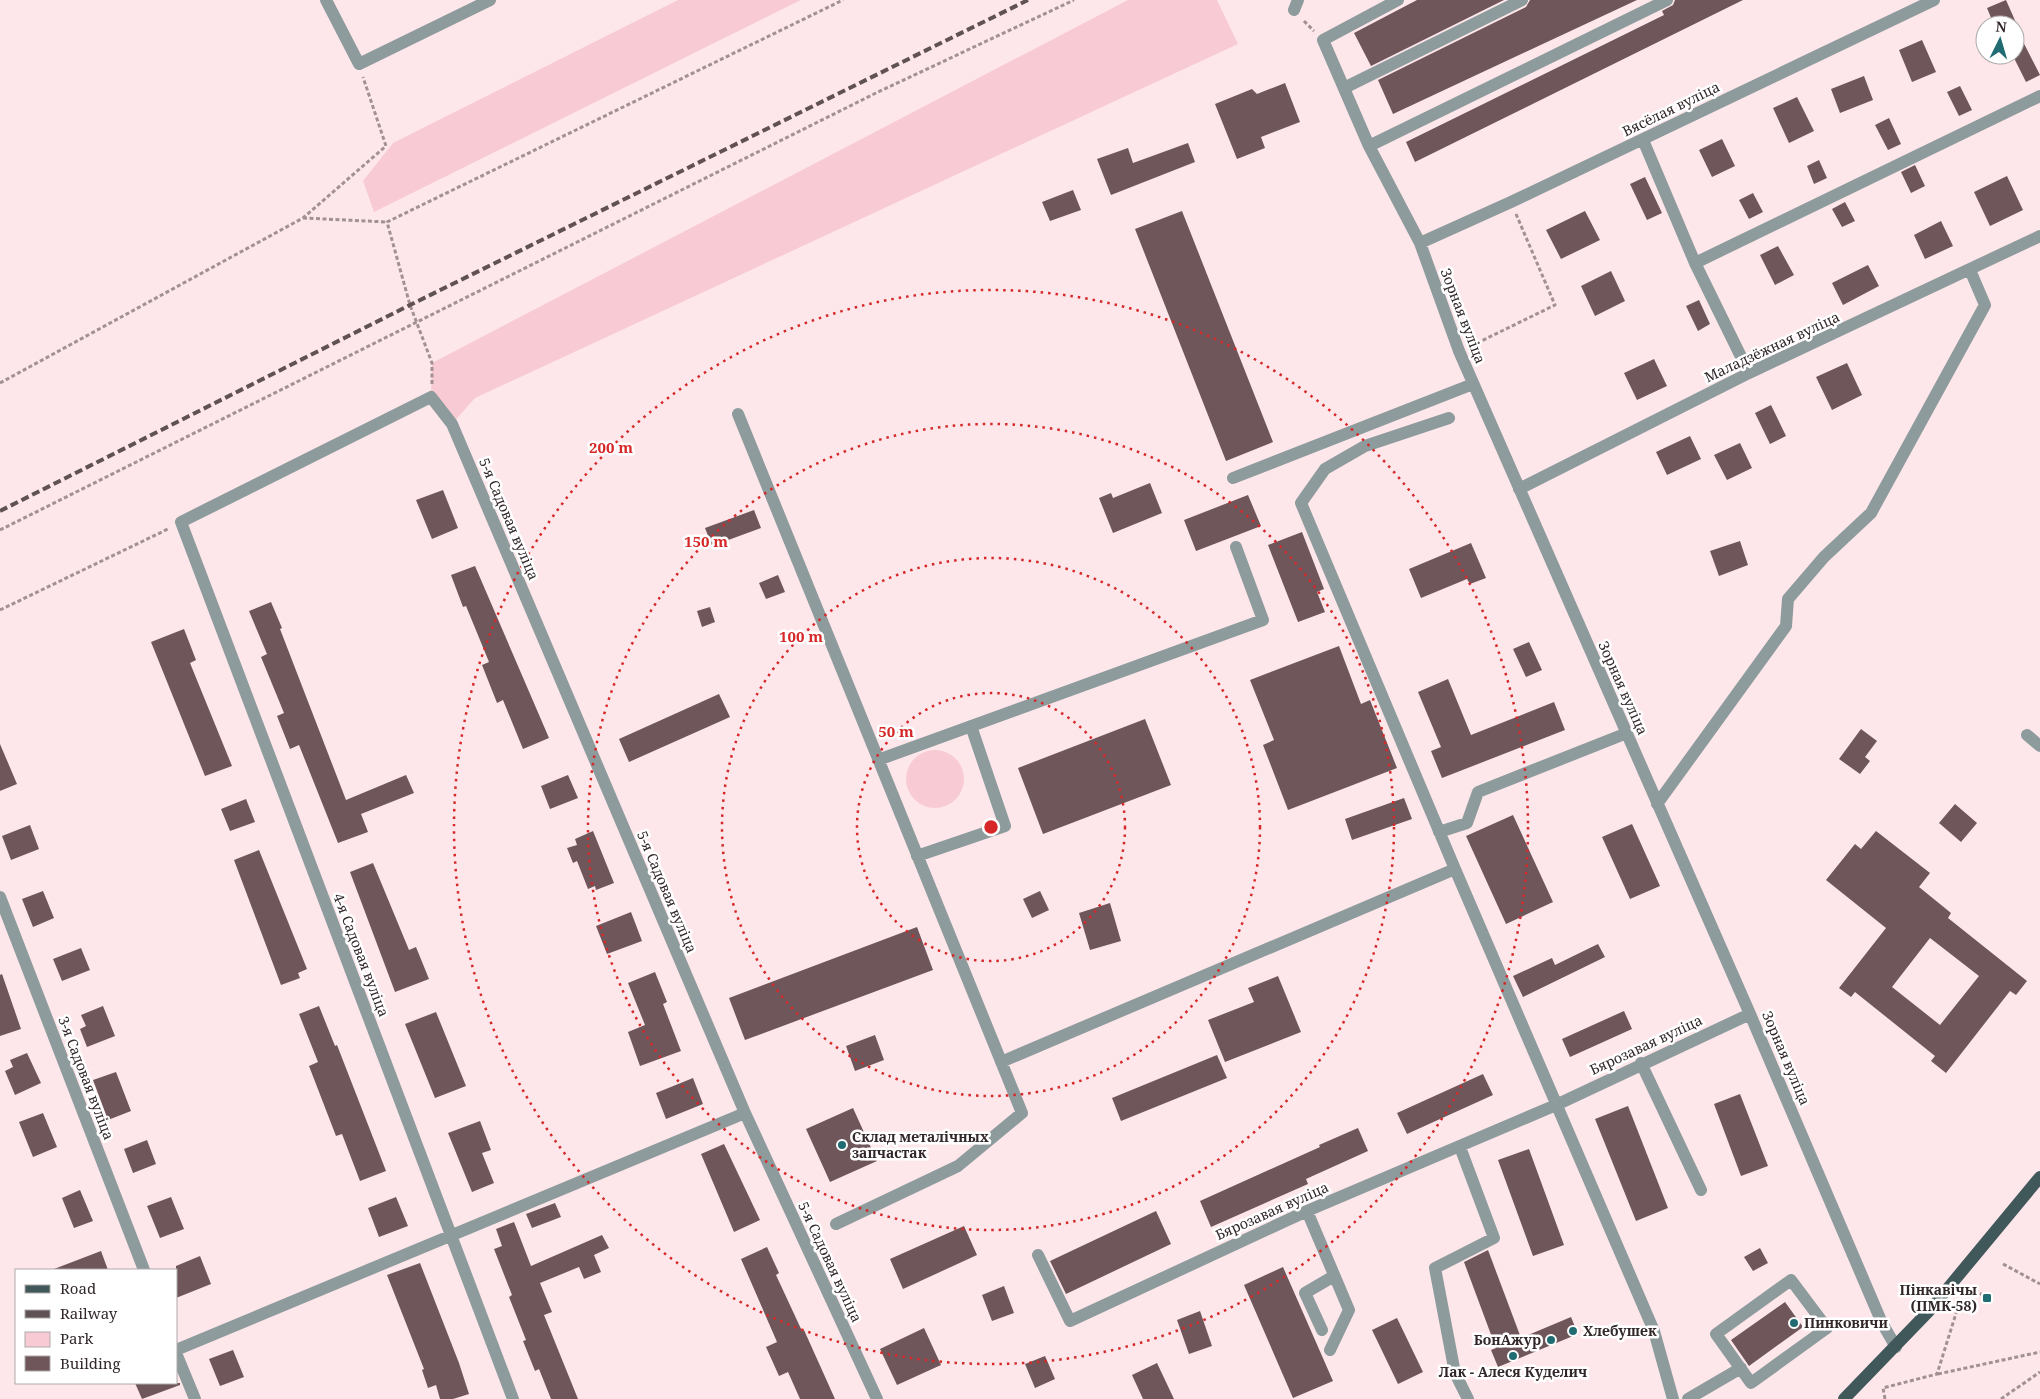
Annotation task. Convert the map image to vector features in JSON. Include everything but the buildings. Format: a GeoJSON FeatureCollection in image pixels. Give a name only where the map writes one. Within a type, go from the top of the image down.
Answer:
{"type":"FeatureCollection","features":[{"type":"Feature","properties":{"kind":"main road"},"geometry":{"type":"LineString","coordinates":[[1844,1399],[1896,1348],[1957,1278],[2040,1177]]}},
{"type":"Feature","properties":{"kind":"street"},"geometry":{"type":"LineString","coordinates":[[326,0],[359,64],[490,0]]}},
{"type":"Feature","properties":{"kind":"street","name":"Зорная вуліца"},"geometry":{"type":"LineString","coordinates":[[1398,0],[1323,40],[1369,146],[1420,243],[1473,384],[1750,1014],[1882,1323],[1896,1348]]}},
{"type":"Feature","properties":{"kind":"street"},"geometry":{"type":"LineString","coordinates":[[1344,88],[1522,0]]}},
{"type":"Feature","properties":{"kind":"street"},"geometry":{"type":"LineString","coordinates":[[1369,146],[1667,0]]}},
{"type":"Feature","properties":{"kind":"street","name":"Вясёлая вуліца"},"geometry":{"type":"LineString","coordinates":[[1420,243],[1643,140],[1934,0]]}},
{"type":"Feature","properties":{"kind":"street"},"geometry":{"type":"LineString","coordinates":[[1695,263],[2040,96]]}},
{"type":"Feature","properties":{"kind":"street"},"geometry":{"type":"LineString","coordinates":[[1643,140],[1695,263],[1749,373]]}},
{"type":"Feature","properties":{"kind":"street","name":"Маладзёжная вуліца"},"geometry":{"type":"LineString","coordinates":[[1520,489],[1749,373],[2040,236]]}},
{"type":"Feature","properties":{"kind":"street"},"geometry":{"type":"LineString","coordinates":[[1657,804],[1786,626],[1788,599],[1824,557],[1871,512],[1984,305],[1970,270]]}},
{"type":"Feature","properties":{"kind":"street"},"geometry":{"type":"LineString","coordinates":[[1234,478],[1473,384]]}},
{"type":"Feature","properties":{"kind":"street"},"geometry":{"type":"LineString","coordinates":[[181,522],[431,397]]}},
{"type":"Feature","properties":{"kind":"street","name":"5-я Садовая вуліца"},"geometry":{"type":"LineString","coordinates":[[431,397],[452,424],[745,1113],[877,1399]]}},
{"type":"Feature","properties":{"kind":"street"},"geometry":{"type":"LineString","coordinates":[[738,414],[1022,1113],[958,1166],[836,1224]]}},
{"type":"Feature","properties":{"kind":"street"},"geometry":{"type":"LineString","coordinates":[[1449,418],[1366,446],[1333,464],[1325,469],[1300,503],[1439,832],[1654,1331],[1673,1399]]}},
{"type":"Feature","properties":{"kind":"street","name":"4-я Садовая вуліца"},"geometry":{"type":"LineString","coordinates":[[181,522],[513,1399]]}},
{"type":"Feature","properties":{"kind":"street"},"geometry":{"type":"LineString","coordinates":[[878,760],[1263,620],[1236,547]]}},
{"type":"Feature","properties":{"kind":"street"},"geometry":{"type":"LineString","coordinates":[[917,856],[1005,826],[971,726]]}},
{"type":"Feature","properties":{"kind":"street"},"geometry":{"type":"LineString","coordinates":[[1439,832],[1467,823],[1478,792],[1626,733]]}},
{"type":"Feature","properties":{"kind":"street"},"geometry":{"type":"LineString","coordinates":[[2027,736],[2040,746]]}},
{"type":"Feature","properties":{"kind":"street"},"geometry":{"type":"LineString","coordinates":[[1001,1062],[1455,869]]}},
{"type":"Feature","properties":{"kind":"street","name":"3-я Садовая вуліца"},"geometry":{"type":"LineString","coordinates":[[0,897],[144,1269]]}},
{"type":"Feature","properties":{"kind":"street","name":"Бярозавая вуліца"},"geometry":{"type":"LineString","coordinates":[[1038,1255],[1070,1320],[1307,1211],[1556,1105],[1641,1063],[1750,1014]]}},
{"type":"Feature","properties":{"kind":"street"},"geometry":{"type":"LineString","coordinates":[[1641,1063],[1701,1190]]}},
{"type":"Feature","properties":{"kind":"street"},"geometry":{"type":"LineString","coordinates":[[178,1351],[745,1113]]}},
{"type":"Feature","properties":{"kind":"street"},"geometry":{"type":"LineString","coordinates":[[1460,1147],[1494,1238],[1435,1268],[1455,1373],[1468,1399]]}},
{"type":"Feature","properties":{"kind":"street"},"geometry":{"type":"LineString","coordinates":[[1307,1211],[1348,1310],[1330,1350]]}},
{"type":"Feature","properties":{"kind":"street"},"geometry":{"type":"LineString","coordinates":[[1322,1330],[1305,1292],[1334,1276]]}},
{"type":"Feature","properties":{"kind":"street"},"geometry":{"type":"LineString","coordinates":[[1791,1280],[1826,1328],[1752,1383],[1741,1368],[1716,1334],[1791,1280]]}},
{"type":"Feature","properties":{"kind":"street"},"geometry":{"type":"LineString","coordinates":[[178,1357],[195,1399]]}},
{"type":"Feature","properties":{"kind":"street"},"geometry":{"type":"LineString","coordinates":[[1688,1399],[1741,1368]]}},
{"type":"Feature","properties":{"kind":"path"},"geometry":{"type":"LineString","coordinates":[[303,218],[387,222],[843,0]]}},
{"type":"Feature","properties":{"kind":"path"},"geometry":{"type":"LineString","coordinates":[[0,530],[876,93],[1074,0]]}},
{"type":"Feature","properties":{"kind":"path"},"geometry":{"type":"LineString","coordinates":[[0,383],[303,218],[386,146],[359,64]]}},
{"type":"Feature","properties":{"kind":"path"},"geometry":{"type":"LineString","coordinates":[[1459,351],[1555,305],[1511,202]]}},
{"type":"Feature","properties":{"kind":"path"},"geometry":{"type":"LineString","coordinates":[[387,222],[417,323],[432,364],[431,397]]}},
{"type":"Feature","properties":{"kind":"path"},"geometry":{"type":"LineString","coordinates":[[0,610],[181,522]]}},
{"type":"Feature","properties":{"kind":"path"},"geometry":{"type":"LineString","coordinates":[[2003,1264],[2040,1284]]}},
{"type":"Feature","properties":{"kind":"path"},"geometry":{"type":"LineString","coordinates":[[1957,1278],[1988,1298]]}},
{"type":"Feature","properties":{"kind":"path"},"geometry":{"type":"LineString","coordinates":[[1938,1374],[1958,1307]]}},
{"type":"Feature","properties":{"kind":"path"},"geometry":{"type":"LineString","coordinates":[[1885,1399],[1883,1388],[2040,1352]]}},
{"type":"Feature","properties":{"kind":"path"},"geometry":{"type":"LineString","coordinates":[[2001,1399],[2040,1372]]}},
{"type":"Feature","properties":{"kind":"green space"},"geometry":{"type":"Polygon","coordinates":[[[678,0],[801,0],[374,212],[363,181],[393,143],[678,0]]]}},
{"type":"Feature","properties":{"kind":"green space"},"geometry":{"type":"Polygon","coordinates":[[[1128,0],[1217,0],[1238,44],[475,398],[452,424],[431,397],[432,363],[1128,0]]]}},
{"type":"Feature","properties":{"kind":"green space"},"geometry":{"type":"Polygon","coordinates":[[[935,750],[946,752],[959,763],[964,779],[962,790],[951,803],[935,808],[924,806],[911,795],[906,779],[908,768],[919,755],[935,750]]]}},
{"type":"Feature","properties":{"kind":"railway"},"geometry":{"type":"LineString","coordinates":[[0,511],[410,305],[1028,0]]}},
{"type":"Feature","properties":{"kind":"place","name":"Склад металічных запчастак"},"geometry":{"type":"Point","coordinates":[842,1145]}},
{"type":"Feature","properties":{"kind":"place","name":"Пінкавічы (ПМК-58)"},"geometry":{"type":"Point","coordinates":[1987,1298]}},
{"type":"Feature","properties":{"kind":"place","name":"Пинковичи"},"geometry":{"type":"Point","coordinates":[1794,1323]}},
{"type":"Feature","properties":{"kind":"place","name":"Хлебушек"},"geometry":{"type":"Point","coordinates":[1573,1331]}},
{"type":"Feature","properties":{"kind":"place","name":"БонАжур"},"geometry":{"type":"Point","coordinates":[1551,1340]}},
{"type":"Feature","properties":{"kind":"place","name":"Лак - Алеся Куделич"},"geometry":{"type":"Point","coordinates":[1513,1356]}}]}
